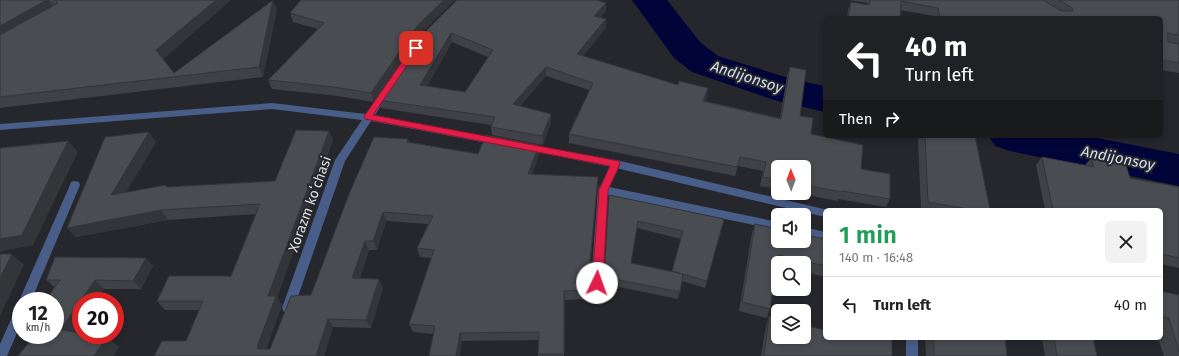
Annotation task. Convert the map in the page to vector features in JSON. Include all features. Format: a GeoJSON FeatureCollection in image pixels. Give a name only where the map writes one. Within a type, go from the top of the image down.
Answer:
{"type":"FeatureCollection","features":[{"type":"Feature","properties":{"kind":"street","name":"Xorazm koʻchasi"},"geometry":{"type":"LineString","coordinates":[[285,318],[340,160],[394,80]]}},
{"type":"Feature","properties":{"kind":"street"},"geometry":{"type":"LineString","coordinates":[[0,127],[272,106],[368,117],[616,164],[823,213]]}},
{"type":"Feature","properties":{"kind":"street"},"geometry":{"type":"LineString","coordinates":[[597,283],[603,190],[616,164]]}},
{"type":"Feature","properties":{"kind":"street"},"geometry":{"type":"LineString","coordinates":[[29,292],[74,185]]}},
{"type":"Feature","properties":{"kind":"street"},"geometry":{"type":"LineString","coordinates":[[603,190],[771,225]]}},
{"type":"Feature","properties":{"kind":"street"},"geometry":{"type":"LineString","coordinates":[[811,233],[823,236]]}},
{"type":"Feature","properties":{"kind":"street"},"geometry":{"type":"LineString","coordinates":[[1,356],[12,331]]}},
{"type":"Feature","properties":{"kind":"street"},"geometry":{"type":"LineString","coordinates":[[912,340],[912,356]]}},
{"type":"Feature","properties":{"kind":"building"},"geometry":{"type":"Polygon","coordinates":[[[0,0],[47,0],[0,26],[0,0]]]}},
{"type":"Feature","properties":{"kind":"building"},"geometry":{"type":"Polygon","coordinates":[[[56,0],[216,0],[156,50],[174,73],[273,0],[259,67],[0,97],[0,35],[58,3],[56,0]]]}},
{"type":"Feature","properties":{"kind":"building"},"geometry":{"type":"Polygon","coordinates":[[[301,0],[444,0],[418,25],[371,93],[334,87],[268,80],[324,23],[290,13],[301,0]]]}},
{"type":"Feature","properties":{"kind":"building"},"geometry":{"type":"Polygon","coordinates":[[[457,0],[597,0],[606,3],[594,16],[606,19],[577,54],[678,85],[679,81],[708,88],[703,101],[781,119],[790,67],[806,70],[800,116],[813,118],[811,134],[823,137],[823,138],[863,145],[861,169],[890,174],[890,199],[811,186],[811,160],[771,160],[771,179],[763,177],[766,162],[740,157],[737,167],[569,134],[593,83],[546,67],[513,104],[551,114],[542,136],[491,127],[495,117],[378,100],[426,31],[457,0]],[[451,33],[420,85],[465,92],[493,50],[451,33]]]}},
{"type":"Feature","properties":{"kind":"building"},"geometry":{"type":"Polygon","coordinates":[[[870,0],[1043,0],[1061,11],[1073,11],[1072,8],[1059,0],[1179,0],[1179,35],[1167,33],[1168,42],[1179,44],[1179,63],[1163,60],[1163,16],[940,16],[938,8],[901,1],[900,16],[848,16],[851,2],[869,5],[870,0]]]}},
{"type":"Feature","properties":{"kind":"building"},"geometry":{"type":"Polygon","coordinates":[[[296,130],[329,131],[268,296],[276,296],[257,347],[258,349],[270,349],[291,296],[311,295],[349,194],[374,137],[408,139],[407,142],[478,154],[486,135],[539,145],[528,174],[598,177],[589,272],[589,290],[564,291],[564,354],[538,354],[539,332],[460,333],[456,356],[429,356],[435,326],[409,324],[434,250],[417,248],[433,216],[383,212],[373,241],[365,241],[352,278],[379,279],[366,320],[328,319],[316,356],[154,356],[162,341],[186,341],[203,301],[157,301],[169,276],[231,276],[260,204],[161,210],[67,228],[105,137],[149,132],[111,195],[166,185],[166,187],[275,181],[296,130]]]}},
{"type":"Feature","properties":{"kind":"building"},"geometry":{"type":"Polygon","coordinates":[[[925,138],[975,138],[990,208],[962,208],[928,202],[925,138]]]}},
{"type":"Feature","properties":{"kind":"building"},"geometry":{"type":"Polygon","coordinates":[[[68,141],[22,235],[0,239],[0,148],[68,141]]]}},
{"type":"Feature","properties":{"kind":"building"},"geometry":{"type":"Polygon","coordinates":[[[1042,157],[1094,167],[1091,158],[1126,165],[1130,178],[1179,187],[1179,258],[1163,254],[1163,208],[1053,208],[1042,157]]]}},
{"type":"Feature","properties":{"kind":"building"},"geometry":{"type":"Polygon","coordinates":[[[609,195],[724,219],[707,281],[683,274],[680,292],[604,277],[609,195]],[[638,221],[631,263],[681,274],[672,271],[683,231],[638,221]]]}},
{"type":"Feature","properties":{"kind":"building"},"geometry":{"type":"Polygon","coordinates":[[[755,224],[771,227],[771,248],[811,248],[811,236],[823,239],[823,266],[811,263],[811,256],[771,256],[772,296],[770,309],[742,302],[755,224]]]}},
{"type":"Feature","properties":{"kind":"building"},"geometry":{"type":"Polygon","coordinates":[[[0,254],[12,254],[0,278],[0,254]]]}},
{"type":"Feature","properties":{"kind":"building"},"geometry":{"type":"Polygon","coordinates":[[[55,257],[146,258],[133,281],[95,280],[87,292],[72,292],[72,313],[64,325],[64,292],[51,292],[60,280],[46,280],[55,257]]]}},
{"type":"Feature","properties":{"kind":"building"},"geometry":{"type":"Polygon","coordinates":[[[1163,291],[1179,295],[1179,352],[1169,318],[1163,316],[1163,291]]]}},
{"type":"Feature","properties":{"kind":"building"},"geometry":{"type":"Polygon","coordinates":[[[769,316],[771,316],[771,344],[811,344],[811,327],[823,330],[823,340],[892,340],[892,356],[764,356],[769,316]]]}},
{"type":"Feature","properties":{"kind":"building"},"geometry":{"type":"Polygon","coordinates":[[[64,330],[72,332],[72,344],[102,344],[94,356],[18,356],[28,344],[64,344],[64,330]]]}},
{"type":"Feature","properties":{"kind":"building"},"geometry":{"type":"Polygon","coordinates":[[[934,340],[1005,340],[1007,356],[934,356],[934,340]]]}},
{"type":"Feature","properties":{"kind":"building"},"geometry":{"type":"Polygon","coordinates":[[[1054,340],[1093,340],[1097,356],[1057,356],[1054,340]]]}},
{"type":"Feature","properties":{"kind":"waterway","name":"Andijonsoy"},"geometry":{"type":"LineString","coordinates":[[649,0],[687,50],[705,64],[791,92],[823,99]]}},
{"type":"Feature","properties":{"kind":"waterway","name":"Andijonsoy"},"geometry":{"type":"LineString","coordinates":[[1020,138],[1179,170]]}},
{"type":"Feature","properties":{"kind":"route"},"geometry":{"type":"LineString","coordinates":[[416,48],[368,117],[616,164],[603,190],[597,283]]}}]}
